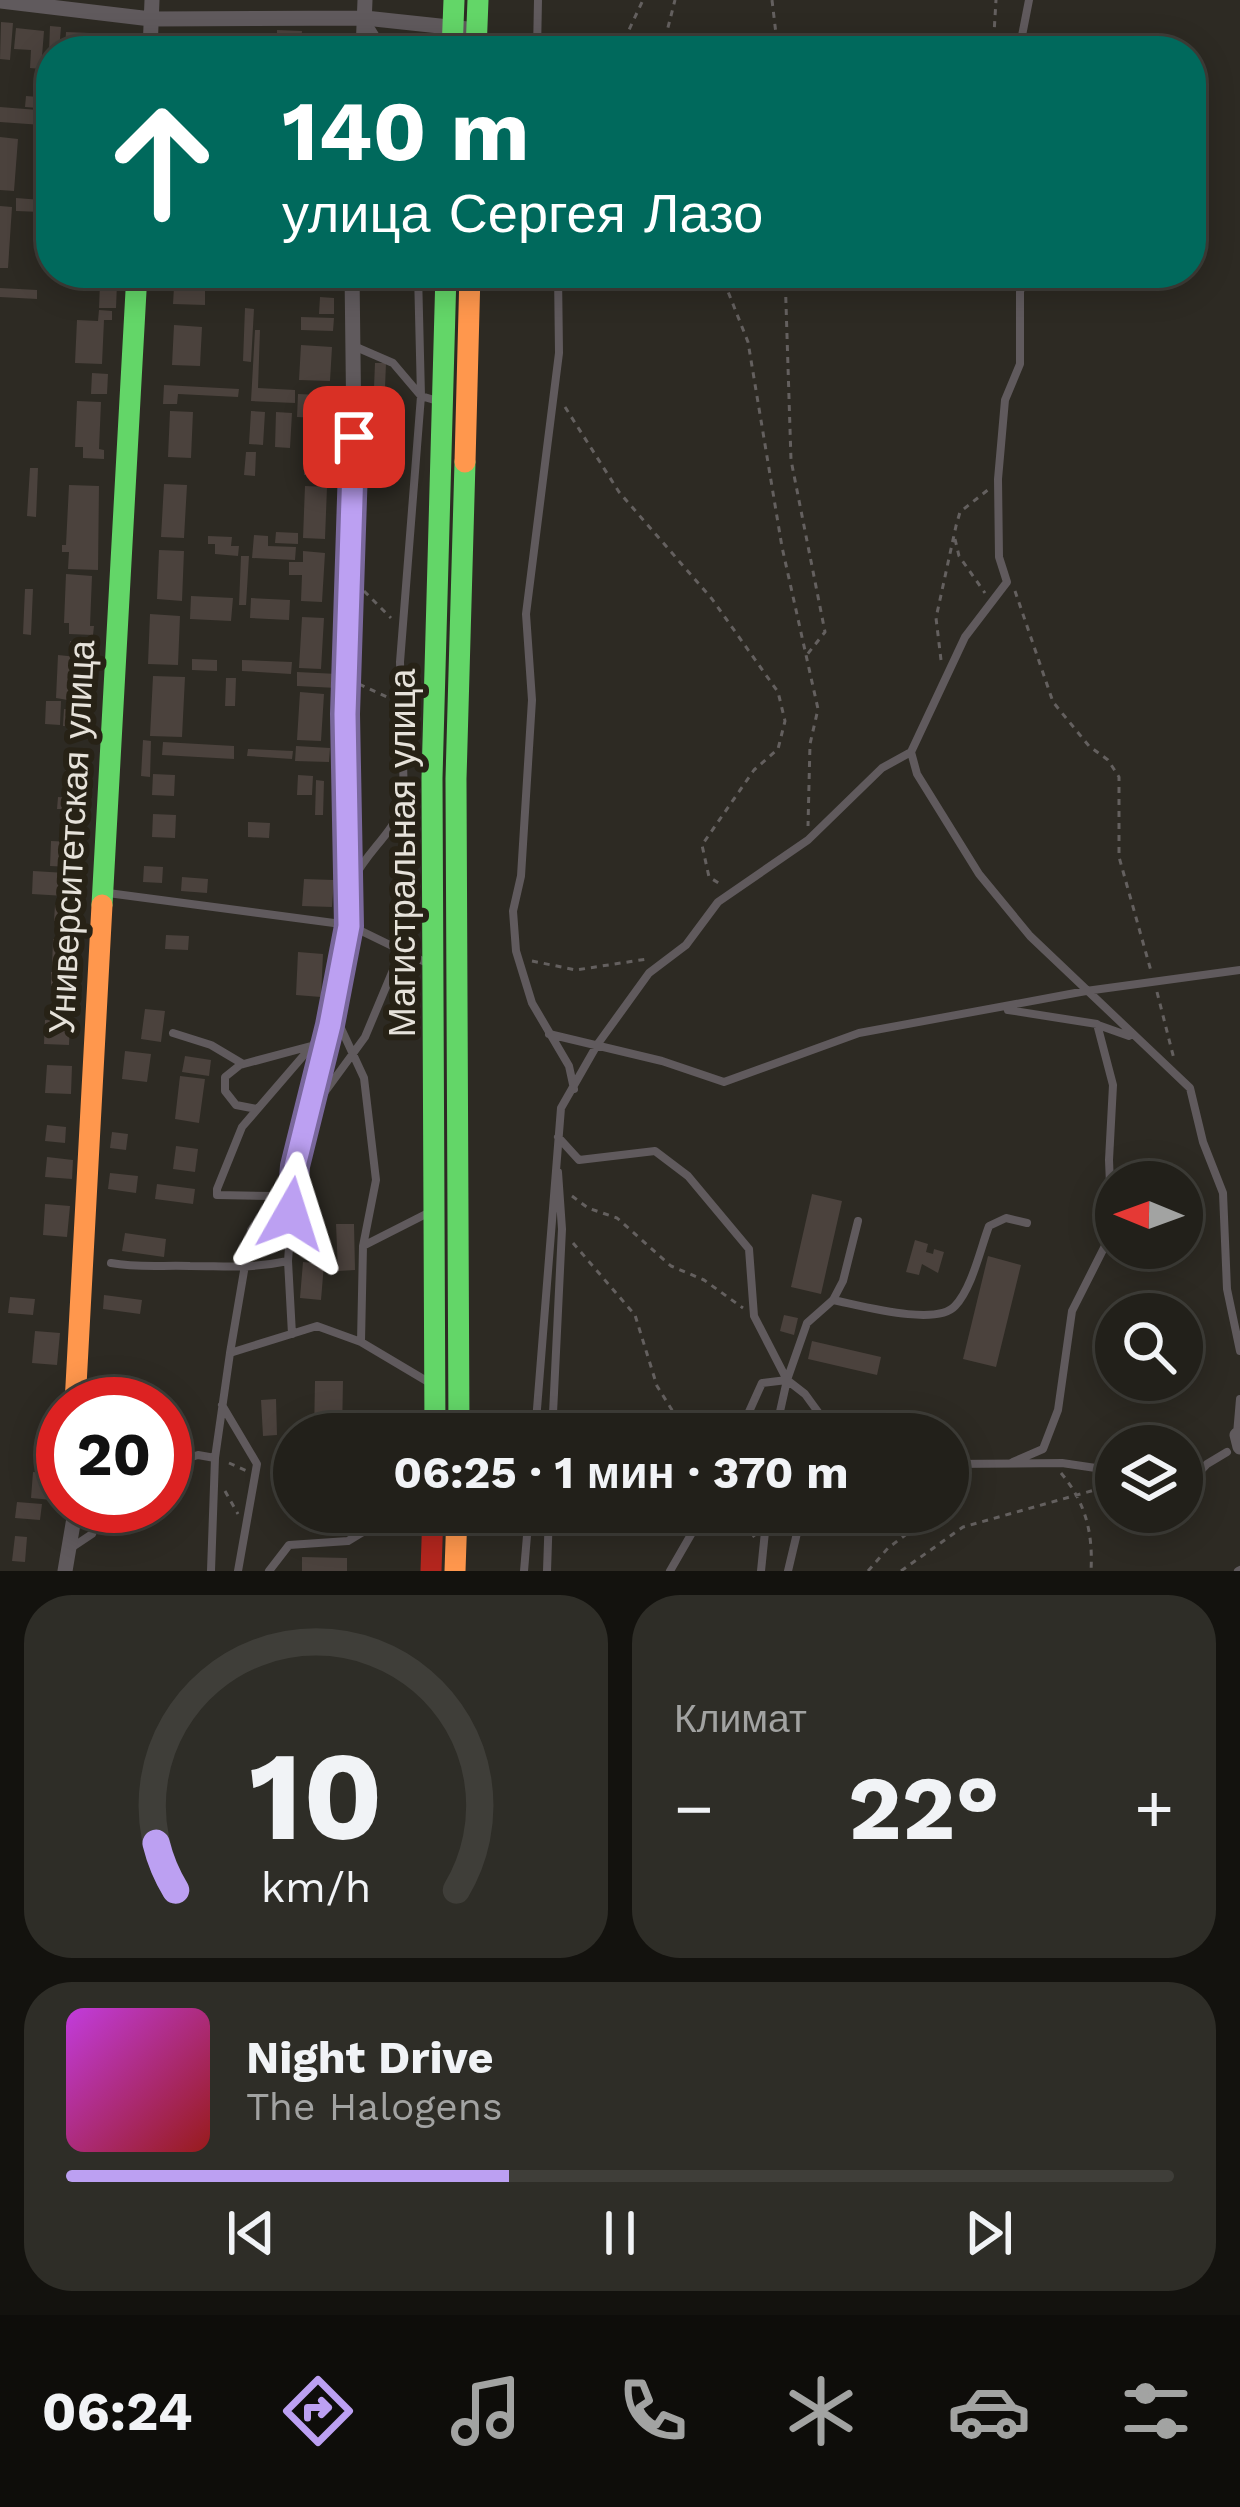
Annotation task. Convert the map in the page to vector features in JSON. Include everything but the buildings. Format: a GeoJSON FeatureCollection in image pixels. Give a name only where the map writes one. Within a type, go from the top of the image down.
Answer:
{"type":"FeatureCollection","features":[{"type":"Feature","properties":{"kind":"main road"},"geometry":{"type":"LineString","coordinates":[[452,36],[454,0]]}},
{"type":"Feature","properties":{"kind":"main road"},"geometry":{"type":"LineString","coordinates":[[476,36],[478,0]]}},
{"type":"Feature","properties":{"kind":"main road","name":"Университетская улица"},"geometry":{"type":"LineString","coordinates":[[76,1377],[136,288]]}},
{"type":"Feature","properties":{"kind":"main road","name":"Магистральная улица"},"geometry":{"type":"LineString","coordinates":[[435,1413],[432,399],[444,288]]}},
{"type":"Feature","properties":{"kind":"main road","name":"Магистральная улица"},"geometry":{"type":"LineString","coordinates":[[459,1413],[456,779],[470,288]]}},
{"type":"Feature","properties":{"kind":"main road"},"geometry":{"type":"LineString","coordinates":[[431,1571],[432,1533]]}},
{"type":"Feature","properties":{"kind":"main road"},"geometry":{"type":"LineString","coordinates":[[455,1571],[456,1533]]}},
{"type":"Feature","properties":{"kind":"street"},"geometry":{"type":"LineString","coordinates":[[150,36],[152,0]]}},
{"type":"Feature","properties":{"kind":"street"},"geometry":{"type":"LineString","coordinates":[[364,36],[365,0]]}},
{"type":"Feature","properties":{"kind":"street"},"geometry":{"type":"LineString","coordinates":[[0,1],[151,20],[365,18],[436,36]]}},
{"type":"Feature","properties":{"kind":"street"},"geometry":{"type":"LineString","coordinates":[[349,926],[346,680],[352,288]]}},
{"type":"Feature","properties":{"kind":"street"},"geometry":{"type":"LineString","coordinates":[[65,1571],[73,1533]]}},
{"type":"Feature","properties":{"kind":"lane"},"geometry":{"type":"LineString","coordinates":[[537,36],[538,0]]}},
{"type":"Feature","properties":{"kind":"lane"},"geometry":{"type":"LineString","coordinates":[[1022,36],[1029,0]]}},
{"type":"Feature","properties":{"kind":"lane"},"geometry":{"type":"LineString","coordinates":[[365,18],[376,36]]}},
{"type":"Feature","properties":{"kind":"lane"},"geometry":{"type":"LineString","coordinates":[[308,1115],[365,1037],[401,951],[407,898],[402,630],[432,399],[420,288]]}},
{"type":"Feature","properties":{"kind":"lane"},"geometry":{"type":"LineString","coordinates":[[557,288],[555,384],[526,614],[532,700],[521,875],[513,910],[518,959],[532,1003],[568,1066],[574,1090]]}},
{"type":"Feature","properties":{"kind":"lane"},"geometry":{"type":"LineString","coordinates":[[537,1413],[561,1108],[596,1045],[649,973],[680,949],[718,902],[808,840],[882,768],[911,752],[965,637],[1007,582],[999,557],[998,479],[1005,400],[1020,364],[1021,288]]}},
{"type":"Feature","properties":{"kind":"lane"},"geometry":{"type":"LineString","coordinates":[[352,346],[393,363],[432,399]]}},
{"type":"Feature","properties":{"kind":"lane"},"geometry":{"type":"LineString","coordinates":[[911,752],[916,774],[980,874],[1030,936],[1190,1088],[1203,1142],[1223,1193],[1227,1289],[1240,1351]]}},
{"type":"Feature","properties":{"kind":"lane"},"geometry":{"type":"LineString","coordinates":[[348,890],[363,860],[394,829],[405,797]]}},
{"type":"Feature","properties":{"kind":"lane"},"geometry":{"type":"LineString","coordinates":[[100,892],[349,926],[433,965]]}},
{"type":"Feature","properties":{"kind":"lane"},"geometry":{"type":"LineString","coordinates":[[292,1334],[288,1261],[295,1166],[349,926]]}},
{"type":"Feature","properties":{"kind":"lane"},"geometry":{"type":"LineString","coordinates":[[549,1034],[724,1082],[859,1033],[1240,970]]}},
{"type":"Feature","properties":{"kind":"lane"},"geometry":{"type":"LineString","coordinates":[[995,1008],[1097,1024],[1136,1039]]}},
{"type":"Feature","properties":{"kind":"lane"},"geometry":{"type":"LineString","coordinates":[[333,1010],[364,1078],[376,1180],[363,1246],[361,1342]]}},
{"type":"Feature","properties":{"kind":"lane"},"geometry":{"type":"LineString","coordinates":[[1013,1462],[1043,1449],[1058,1410],[1072,1311],[1112,1232],[1113,1085],[1097,1024]]}},
{"type":"Feature","properties":{"kind":"lane"},"geometry":{"type":"LineString","coordinates":[[274,1196],[217,1195],[242,1127],[330,1025]]}},
{"type":"Feature","properties":{"kind":"lane"},"geometry":{"type":"LineString","coordinates":[[173,1033],[211,1045],[244,1064]]}},
{"type":"Feature","properties":{"kind":"lane"},"geometry":{"type":"LineString","coordinates":[[257,1109],[236,1106],[225,1091],[225,1077],[244,1064],[312,1046]]}},
{"type":"Feature","properties":{"kind":"lane"},"geometry":{"type":"LineString","coordinates":[[558,1137],[579,1160],[655,1151],[688,1176],[749,1249],[754,1316],[787,1380],[805,1394],[817,1413]]}},
{"type":"Feature","properties":{"kind":"lane"},"geometry":{"type":"LineString","coordinates":[[553,1413],[562,1229],[556,1162]]}},
{"type":"Feature","properties":{"kind":"lane"},"geometry":{"type":"LineString","coordinates":[[211,1571],[215,1458],[251,1230],[295,1166]]}},
{"type":"Feature","properties":{"kind":"lane"},"geometry":{"type":"LineString","coordinates":[[363,1246],[435,1210]]}},
{"type":"Feature","properties":{"kind":"lane"},"geometry":{"type":"LineString","coordinates":[[832,1300],[921,1316],[941,1315],[956,1306],[989,1226],[1006,1218],[1027,1223]]}},
{"type":"Feature","properties":{"kind":"lane"},"geometry":{"type":"LineString","coordinates":[[780,1413],[807,1322],[832,1300],[843,1281],[858,1221]]}},
{"type":"Feature","properties":{"kind":"lane"},"geometry":{"type":"LineString","coordinates":[[111,1263],[134,1268],[244,1270],[288,1261]]}},
{"type":"Feature","properties":{"kind":"lane"},"geometry":{"type":"LineString","coordinates":[[230,1353],[317,1326],[361,1342],[436,1387]]}},
{"type":"Feature","properties":{"kind":"lane"},"geometry":{"type":"LineString","coordinates":[[749,1413],[762,1383],[787,1380]]}},
{"type":"Feature","properties":{"kind":"lane"},"geometry":{"type":"LineString","coordinates":[[1203,1468],[1236,1442],[1240,1400]]}},
{"type":"Feature","properties":{"kind":"lane"},"geometry":{"type":"LineString","coordinates":[[222,1405],[257,1464],[238,1571]]}},
{"type":"Feature","properties":{"kind":"lane"},"geometry":{"type":"LineString","coordinates":[[192,1457],[215,1458]]}},
{"type":"Feature","properties":{"kind":"lane"},"geometry":{"type":"LineString","coordinates":[[969,1463],[1053,1463],[1095,1469]]}},
{"type":"Feature","properties":{"kind":"lane"},"geometry":{"type":"LineString","coordinates":[[71,1548],[92,1533]]}},
{"type":"Feature","properties":{"kind":"lane"},"geometry":{"type":"LineString","coordinates":[[269,1571],[289,1545],[348,1541],[361,1533]]}},
{"type":"Feature","properties":{"kind":"lane"},"geometry":{"type":"LineString","coordinates":[[524,1571],[527,1533]]}},
{"type":"Feature","properties":{"kind":"lane"},"geometry":{"type":"LineString","coordinates":[[547,1571],[548,1533]]}},
{"type":"Feature","properties":{"kind":"lane"},"geometry":{"type":"LineString","coordinates":[[670,1571],[692,1533]]}},
{"type":"Feature","properties":{"kind":"lane"},"geometry":{"type":"LineString","coordinates":[[761,1571],[765,1533]]}},
{"type":"Feature","properties":{"kind":"lane"},"geometry":{"type":"LineString","coordinates":[[788,1571],[797,1533]]}},
{"type":"Feature","properties":{"kind":"path"},"geometry":{"type":"LineString","coordinates":[[626,36],[643,0]]}},
{"type":"Feature","properties":{"kind":"path"},"geometry":{"type":"LineString","coordinates":[[666,36],[675,0]]}},
{"type":"Feature","properties":{"kind":"path"},"geometry":{"type":"LineString","coordinates":[[772,0],[776,36]]}},
{"type":"Feature","properties":{"kind":"path"},"geometry":{"type":"LineString","coordinates":[[994,36],[996,0]]}},
{"type":"Feature","properties":{"kind":"path"},"geometry":{"type":"LineString","coordinates":[[727,288],[748,342],[782,547],[818,709],[810,743],[808,840]]}},
{"type":"Feature","properties":{"kind":"path"},"geometry":{"type":"LineString","coordinates":[[785,288],[791,460],[825,632],[806,656]]}},
{"type":"Feature","properties":{"kind":"path"},"geometry":{"type":"LineString","coordinates":[[555,384],[571,421],[619,492],[712,599],[778,692],[784,721],[778,749],[754,770],[702,845],[709,877],[732,892]]}},
{"type":"Feature","properties":{"kind":"path"},"geometry":{"type":"LineString","coordinates":[[943,684],[936,618],[960,512],[998,479]]}},
{"type":"Feature","properties":{"kind":"path"},"geometry":{"type":"LineString","coordinates":[[954,536],[959,556],[993,604]]}},
{"type":"Feature","properties":{"kind":"path"},"geometry":{"type":"LineString","coordinates":[[350,577],[402,630]]}},
{"type":"Feature","properties":{"kind":"path"},"geometry":{"type":"LineString","coordinates":[[1007,582],[1014,589],[1053,702],[1119,777],[1119,856],[1179,1078]]}},
{"type":"Feature","properties":{"kind":"path"},"geometry":{"type":"LineString","coordinates":[[346,680],[402,706]]}},
{"type":"Feature","properties":{"kind":"path"},"geometry":{"type":"LineString","coordinates":[[518,959],[575,970],[636,962],[680,949]]}},
{"type":"Feature","properties":{"kind":"path"},"geometry":{"type":"LineString","coordinates":[[562,1189],[588,1208],[617,1218],[670,1266],[704,1280],[754,1316]]}},
{"type":"Feature","properties":{"kind":"path"},"geometry":{"type":"LineString","coordinates":[[562,1229],[635,1315],[657,1386],[674,1413]]}},
{"type":"Feature","properties":{"kind":"path"},"geometry":{"type":"LineString","coordinates":[[215,1458],[255,1474]]}},
{"type":"Feature","properties":{"kind":"path"},"geometry":{"type":"LineString","coordinates":[[969,1479],[977,1463]]}},
{"type":"Feature","properties":{"kind":"path"},"geometry":{"type":"LineString","coordinates":[[1053,1463],[1077,1493],[1093,1542],[1091,1571]]}},
{"type":"Feature","properties":{"kind":"path"},"geometry":{"type":"LineString","coordinates":[[214,1472],[244,1526]]}},
{"type":"Feature","properties":{"kind":"path"},"geometry":{"type":"LineString","coordinates":[[901,1571],[963,1527],[1095,1489]]}},
{"type":"Feature","properties":{"kind":"path"},"geometry":{"type":"LineString","coordinates":[[868,1571],[908,1533]]}},
{"type":"Feature","properties":{"kind":"traffic: fast"},"geometry":{"type":"LineString","coordinates":[[453,36],[454,0]]}},
{"type":"Feature","properties":{"kind":"traffic: fast"},"geometry":{"type":"LineString","coordinates":[[477,36],[478,0]]}},
{"type":"Feature","properties":{"kind":"traffic: fast"},"geometry":{"type":"LineString","coordinates":[[102,905],[136,288]]}},
{"type":"Feature","properties":{"kind":"traffic: fast"},"geometry":{"type":"LineString","coordinates":[[435,1413],[432,778],[446,288]]}},
{"type":"Feature","properties":{"kind":"traffic: fast"},"geometry":{"type":"LineString","coordinates":[[459,1413],[456,779],[465,462]]}},
{"type":"Feature","properties":{"kind":"traffic: slow"},"geometry":{"type":"LineString","coordinates":[[465,462],[470,288]]}},
{"type":"Feature","properties":{"kind":"traffic: slow"},"geometry":{"type":"LineString","coordinates":[[76,1377],[102,905]]}},
{"type":"Feature","properties":{"kind":"traffic: slow"},"geometry":{"type":"LineString","coordinates":[[455,1571],[456,1533]]}},
{"type":"Feature","properties":{"kind":"traffic: jam"},"geometry":{"type":"LineString","coordinates":[[431,1571],[432,1533]]}},
{"type":"Feature","properties":{"kind":"route"},"geometry":{"type":"LineString","coordinates":[[291,1214],[295,1166],[349,926],[345,714],[354,437]]}}]}
